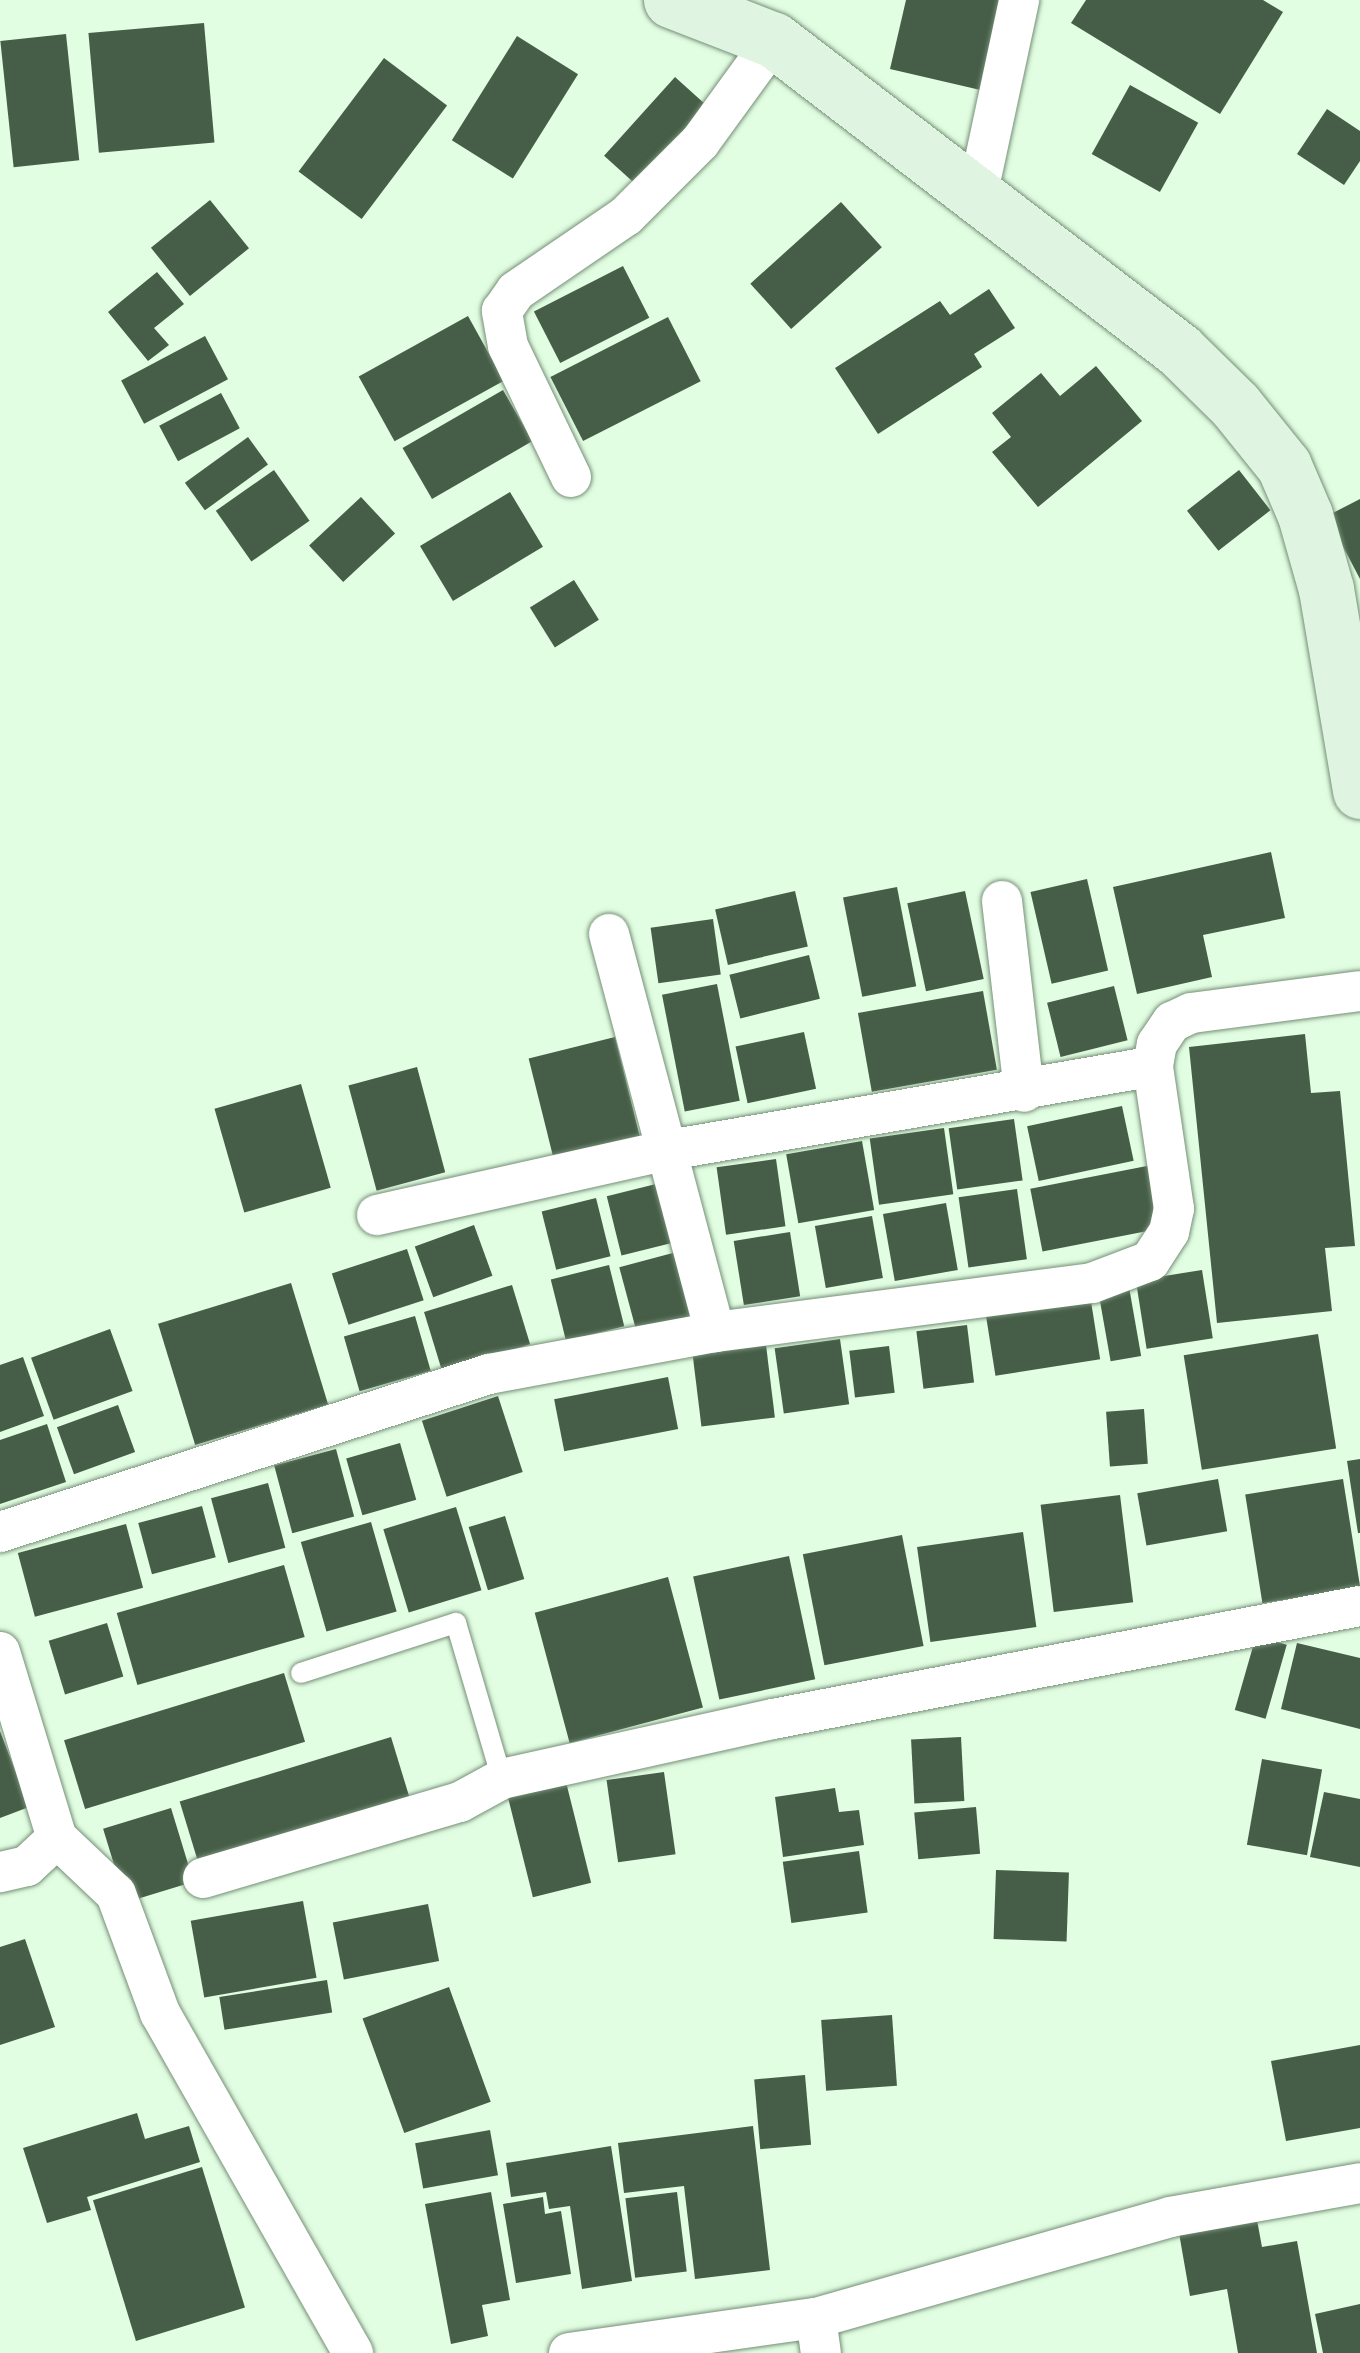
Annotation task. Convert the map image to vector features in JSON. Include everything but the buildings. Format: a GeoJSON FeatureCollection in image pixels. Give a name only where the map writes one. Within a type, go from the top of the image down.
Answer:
{"type":"FeatureCollection","features":[{"type":"Feature","properties":{"kind":"street"},"geometry":{"type":"LineString","coordinates":[[671,0],[774,40],[978,192],[1179,350],[1284,466],[1326,588],[1358,756]]}},
{"type":"Feature","properties":{"kind":"street"},"geometry":{"type":"LineString","coordinates":[[978,192],[1018,0]]}},
{"type":"Feature","properties":{"kind":"street"},"geometry":{"type":"LineString","coordinates":[[572,478],[508,346],[502,311],[516,291],[626,216],[700,142],[774,40]]}},
{"type":"Feature","properties":{"kind":"street"},"geometry":{"type":"LineString","coordinates":[[1002,901],[1024,1092]]}},
{"type":"Feature","properties":{"kind":"street"},"geometry":{"type":"LineString","coordinates":[[609,934],[662,1151],[716,1332]]}},
{"type":"Feature","properties":{"kind":"street"},"geometry":{"type":"LineString","coordinates":[[0,1532],[489,1374],[716,1332],[1092,1283],[1150,1261],[1169,1232],[1174,1209],[1153,1066],[1157,1044],[1172,1022],[1191,1012],[1360,992]]}},
{"type":"Feature","properties":{"kind":"street"},"geometry":{"type":"LineString","coordinates":[[378,1215],[662,1151],[1024,1092],[1153,1066]]}},
{"type":"Feature","properties":{"kind":"street"},"geometry":{"type":"LineString","coordinates":[[204,1878],[460,1802],[502,1779],[792,1715],[1360,1606]]}},
{"type":"Feature","properties":{"kind":"street"},"geometry":{"type":"LineString","coordinates":[[0,1652],[57,1838],[116,1894],[160,2014],[353,2353]]}},
{"type":"Feature","properties":{"kind":"street"},"geometry":{"type":"LineString","coordinates":[[0,1872],[27,1866],[57,1838]]}},
{"type":"Feature","properties":{"kind":"street"},"geometry":{"type":"LineString","coordinates":[[569,2353],[818,2336],[1170,2217],[1360,2183]]}},
{"type":"Feature","properties":{"kind":"lane"},"geometry":{"type":"LineString","coordinates":[[301,1673],[456,1623],[502,1779]]}}]}
